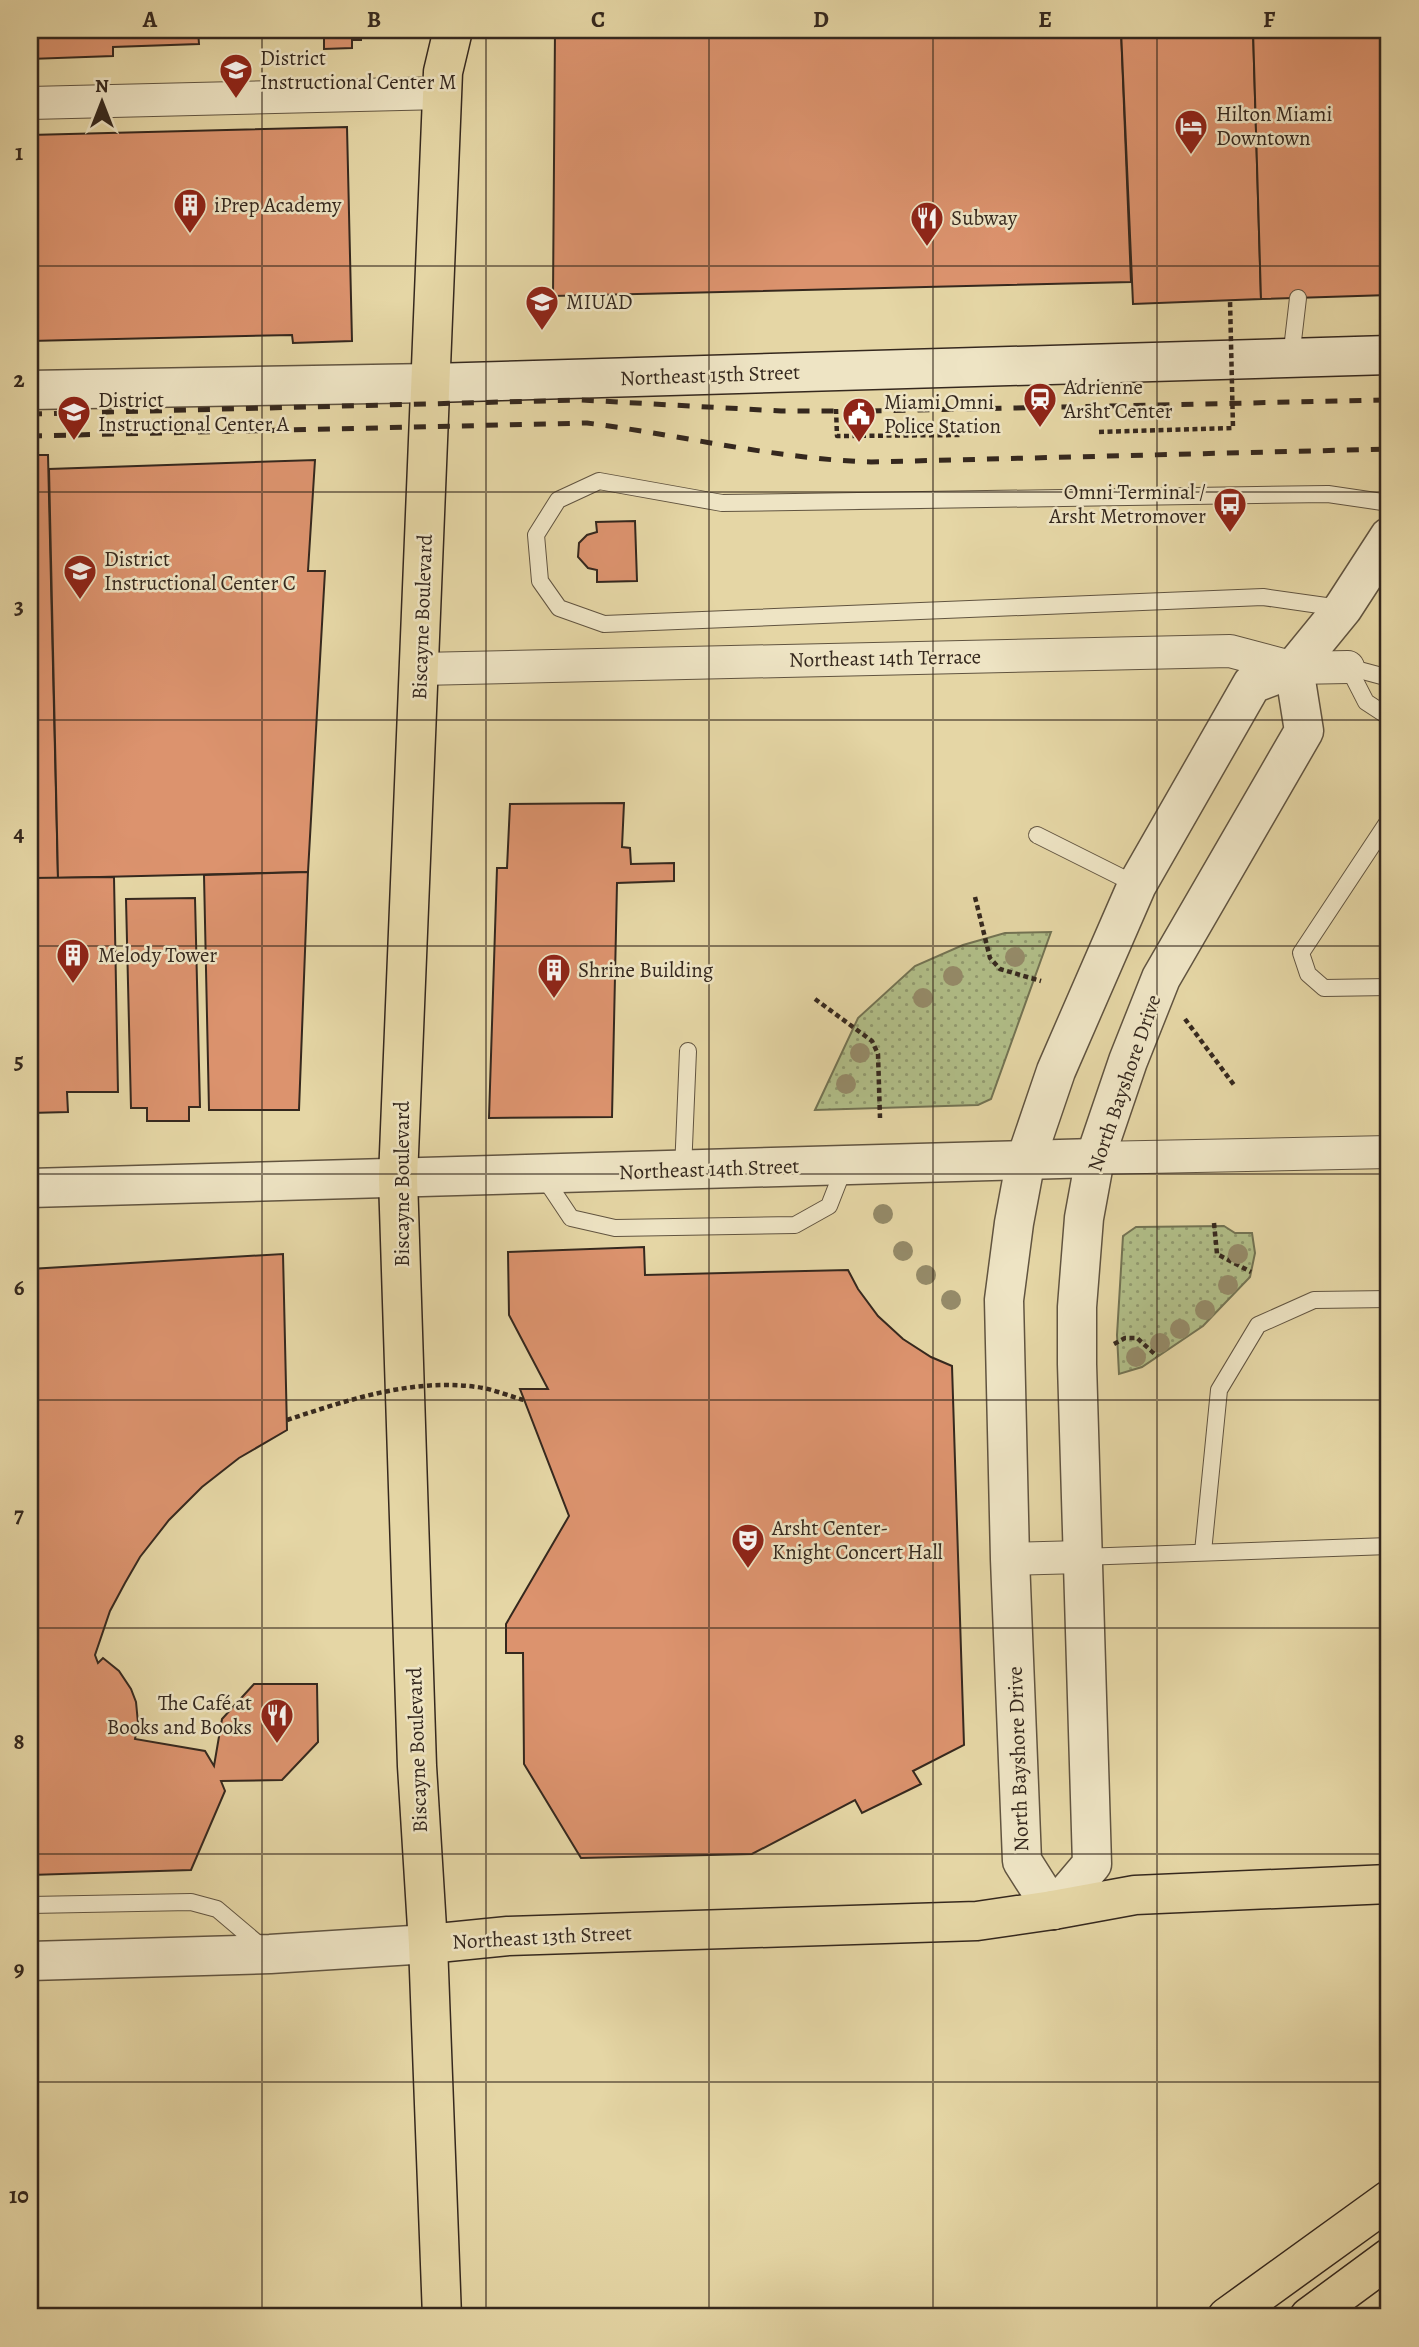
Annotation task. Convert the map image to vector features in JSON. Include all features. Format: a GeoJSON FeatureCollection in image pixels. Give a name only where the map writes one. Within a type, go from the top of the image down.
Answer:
{"type":"FeatureCollection","features":[{"type":"Feature","properties":{"kind":"main road","name":"Biscayne Boulevard"},"geometry":{"type":"LineString","coordinates":[[442,2317],[428,1944],[417,1766],[398,1178],[443,72],[448,37]]}},
{"type":"Feature","properties":{"kind":"main road","name":"Northeast 13th Street"},"geometry":{"type":"LineString","coordinates":[[428,1944],[509,1936],[977,1921],[1135,1895],[1389,1884]]}},
{"type":"Feature","properties":{"kind":"main road"},"geometry":{"type":"LineString","coordinates":[[1227,2317],[1389,2200]]}},
{"type":"Feature","properties":{"kind":"main road"},"geometry":{"type":"LineString","coordinates":[[1309,2317],[1389,2258]]}},
{"type":"Feature","properties":{"kind":"street"},"geometry":{"type":"LineString","coordinates":[[30,103],[443,93]]}},
{"type":"Feature","properties":{"kind":"street","name":"Northeast 15th Street"},"geometry":{"type":"LineString","coordinates":[[30,390],[432,383],[1389,355]]}},
{"type":"Feature","properties":{"kind":"street","name":"North Bayshore Drive"},"geometry":{"type":"LineString","coordinates":[[1294,668],[1304,731],[1161,978],[1128,1061],[1095,1158],[1084,1218],[1077,1307],[1081,1557],[1092,1864],[1053,1910],[1022,1861],[1010,1559],[1004,1300],[1026,1159],[1056,1071],[1137,885],[1252,684],[1294,668],[1343,608],[1389,537]]}},
{"type":"Feature","properties":{"kind":"street","name":"Northeast 14th Terrace"},"geometry":{"type":"LineString","coordinates":[[420,669],[1230,651],[1294,668],[1348,667]]}},
{"type":"Feature","properties":{"kind":"street","name":"Northeast 14th Street"},"geometry":{"type":"LineString","coordinates":[[30,1188],[1026,1159],[1389,1152]]}},
{"type":"Feature","properties":{"kind":"street"},"geometry":{"type":"LineString","coordinates":[[1010,1559],[1081,1557]]}},
{"type":"Feature","properties":{"kind":"street","name":"Northeast 13th Street"},"geometry":{"type":"LineString","coordinates":[[30,1961],[270,1954],[428,1944]]}},
{"type":"Feature","properties":{"kind":"lane"},"geometry":{"type":"LineString","coordinates":[[1291,358],[1298,298]]}},
{"type":"Feature","properties":{"kind":"lane"},"geometry":{"type":"LineString","coordinates":[[1343,608],[1263,597],[604,624],[559,608],[540,581],[536,535],[558,500],[599,481],[722,503],[1328,494],[1389,503]]}},
{"type":"Feature","properties":{"kind":"lane"},"geometry":{"type":"LineString","coordinates":[[1348,667],[1389,678]]}},
{"type":"Feature","properties":{"kind":"lane"},"geometry":{"type":"LineString","coordinates":[[1348,667],[1366,702],[1389,717]]}},
{"type":"Feature","properties":{"kind":"lane"},"geometry":{"type":"LineString","coordinates":[[1389,820],[1301,953],[1308,975],[1324,988],[1389,988]]}},
{"type":"Feature","properties":{"kind":"lane"},"geometry":{"type":"LineString","coordinates":[[1037,835],[1137,885]]}},
{"type":"Feature","properties":{"kind":"lane"},"geometry":{"type":"LineString","coordinates":[[682,1170],[688,1051]]}},
{"type":"Feature","properties":{"kind":"lane"},"geometry":{"type":"LineString","coordinates":[[542,1174],[571,1218],[615,1228],[795,1225],[829,1206],[845,1165]]}},
{"type":"Feature","properties":{"kind":"lane"},"geometry":{"type":"LineString","coordinates":[[1203,1552],[1219,1390],[1258,1325],[1314,1300],[1389,1299]]}},
{"type":"Feature","properties":{"kind":"lane"},"geometry":{"type":"LineString","coordinates":[[1081,1557],[1389,1546]]}},
{"type":"Feature","properties":{"kind":"lane"},"geometry":{"type":"LineString","coordinates":[[30,1905],[191,1902],[217,1909],[270,1954]]}},
{"type":"Feature","properties":{"kind":"path"},"geometry":{"type":"LineString","coordinates":[[1099,432],[1233,428],[1230,300]]}},
{"type":"Feature","properties":{"kind":"path"},"geometry":{"type":"LineString","coordinates":[[835,400],[837,436],[963,435]]}},
{"type":"Feature","properties":{"kind":"path"},"geometry":{"type":"LineString","coordinates":[[975,897],[990,958],[1000,969],[1041,981]]}},
{"type":"Feature","properties":{"kind":"path"},"geometry":{"type":"LineString","coordinates":[[815,999],[872,1041],[878,1055],[880,1118]]}},
{"type":"Feature","properties":{"kind":"path"},"geometry":{"type":"LineString","coordinates":[[1185,1019],[1234,1086]]}},
{"type":"Feature","properties":{"kind":"path"},"geometry":{"type":"LineString","coordinates":[[1214,1223],[1217,1254],[1251,1272]]}},
{"type":"Feature","properties":{"kind":"path"},"geometry":{"type":"LineString","coordinates":[[1110,1347],[1125,1338],[1137,1338],[1157,1356]]}},
{"type":"Feature","properties":{"kind":"path"},"geometry":{"type":"LineString","coordinates":[[287,1420],[347,1400],[394,1389],[478,1387],[524,1400]]}},
{"type":"Feature","properties":{"kind":"green space"},"geometry":{"type":"Polygon","coordinates":[[[1051,932],[991,1099],[978,1105],[815,1110],[858,1018],[915,966],[963,945],[1005,933],[1051,932]]]}},
{"type":"Feature","properties":{"kind":"green space"},"geometry":{"type":"Polygon","coordinates":[[[1224,1226],[1235,1233],[1252,1233],[1255,1253],[1250,1277],[1203,1326],[1142,1367],[1119,1374],[1117,1335],[1123,1236],[1136,1227],[1224,1226]]]}},
{"type":"Feature","properties":{"kind":"building"},"geometry":{"type":"Polygon","coordinates":[[[30,30],[198,30],[199,44],[113,47],[113,56],[30,59],[30,30]]]}},
{"type":"Feature","properties":{"kind":"building"},"geometry":{"type":"Polygon","coordinates":[[[324,30],[361,30],[361,40],[352,40],[352,48],[324,49],[324,30]]]}},
{"type":"Feature","properties":{"kind":"building"},"geometry":{"type":"Polygon","coordinates":[[[555,30],[1121,30],[1131,282],[553,296],[555,30]]]}},
{"type":"Feature","properties":{"kind":"building","name":"Hilton Miami Downtown"},"geometry":{"type":"Polygon","coordinates":[[[1121,30],[1253,30],[1261,299],[1133,304],[1121,30]]]}},
{"type":"Feature","properties":{"kind":"building"},"geometry":{"type":"Polygon","coordinates":[[[1253,30],[1389,30],[1389,295],[1261,299],[1253,30]]]}},
{"type":"Feature","properties":{"kind":"building","name":"iPrep Academy"},"geometry":{"type":"Polygon","coordinates":[[[347,127],[352,341],[293,343],[292,335],[30,341],[30,135],[347,127]]]}},
{"type":"Feature","properties":{"kind":"building"},"geometry":{"type":"Polygon","coordinates":[[[30,455],[48,455],[58,878],[30,878],[30,455]]]}},
{"type":"Feature","properties":{"kind":"building"},"geometry":{"type":"Polygon","coordinates":[[[315,460],[308,571],[325,571],[308,872],[58,878],[49,469],[315,460]]]}},
{"type":"Feature","properties":{"kind":"building"},"geometry":{"type":"Polygon","coordinates":[[[635,521],[637,581],[597,582],[597,570],[588,568],[578,557],[579,543],[587,535],[597,532],[596,522],[635,521]]]}},
{"type":"Feature","properties":{"kind":"building","name":"Shrine Building"},"geometry":{"type":"Polygon","coordinates":[[[624,803],[622,847],[630,848],[631,864],[674,863],[674,881],[617,883],[612,1117],[489,1118],[497,868],[507,868],[510,804],[624,803]]]}},
{"type":"Feature","properties":{"kind":"building"},"geometry":{"type":"Polygon","coordinates":[[[308,872],[299,1110],[209,1110],[204,875],[308,872]]]}},
{"type":"Feature","properties":{"kind":"building","name":"Melody Tower"},"geometry":{"type":"Polygon","coordinates":[[[114,877],[118,1092],[67,1092],[68,1112],[30,1113],[30,878],[114,877]]]}},
{"type":"Feature","properties":{"kind":"building"},"geometry":{"type":"Polygon","coordinates":[[[195,898],[200,1107],[189,1107],[189,1121],[147,1121],[147,1108],[131,1108],[126,899],[195,898]]]}},
{"type":"Feature","properties":{"kind":"building","name":"Arsht Center- Knight Concert Hall"},"geometry":{"type":"Polygon","coordinates":[[[644,1247],[645,1275],[848,1270],[878,1316],[903,1339],[931,1357],[952,1366],[964,1745],[913,1771],[921,1784],[862,1813],[855,1800],[752,1854],[581,1858],[524,1764],[523,1653],[506,1653],[506,1624],[569,1516],[520,1389],[548,1389],[509,1315],[508,1252],[644,1247]]]}},
{"type":"Feature","properties":{"kind":"building"},"geometry":{"type":"Polygon","coordinates":[[[283,1254],[287,1430],[239,1458],[202,1487],[169,1520],[140,1557],[125,1583],[110,1611],[95,1655],[98,1663],[103,1658],[119,1671],[131,1689],[136,1702],[138,1723],[135,1739],[205,1751],[214,1766],[222,1719],[254,1684],[317,1684],[318,1742],[282,1780],[221,1781],[225,1791],[191,1870],[30,1875],[30,1269],[283,1254]]]}},
{"type":"Feature","properties":{"kind":"railway"},"geometry":{"type":"LineString","coordinates":[[30,414],[581,400],[781,411],[1389,400]]}},
{"type":"Feature","properties":{"kind":"railway"},"geometry":{"type":"LineString","coordinates":[[30,436],[587,423],[764,452],[871,462],[1389,449]]}},
{"type":"Feature","properties":{"kind":"place","name":"District Instructional Center M"},"geometry":{"type":"Point","coordinates":[236,100]}},
{"type":"Feature","properties":{"kind":"place","name":"Hilton Miami Downtown"},"geometry":{"type":"Point","coordinates":[1191,156]}},
{"type":"Feature","properties":{"kind":"place","name":"iPrep Academy"},"geometry":{"type":"Point","coordinates":[190,235]}},
{"type":"Feature","properties":{"kind":"place","name":"Subway"},"geometry":{"type":"Point","coordinates":[927,248]}},
{"type":"Feature","properties":{"kind":"place","name":"MIUAD"},"geometry":{"type":"Point","coordinates":[542,332]}},
{"type":"Feature","properties":{"kind":"place","name":"Adrienne Arsht Center"},"geometry":{"type":"Point","coordinates":[1040,429]}},
{"type":"Feature","properties":{"kind":"place","name":"District Instructional Center A"},"geometry":{"type":"Point","coordinates":[74,442]}},
{"type":"Feature","properties":{"kind":"place","name":"Miami Omni Police Station"},"geometry":{"type":"Point","coordinates":[859,444]}},
{"type":"Feature","properties":{"kind":"place","name":"Omni Terminal / Arsht Metromover"},"geometry":{"type":"Point","coordinates":[1230,534]}},
{"type":"Feature","properties":{"kind":"place","name":"District Instructional Center C"},"geometry":{"type":"Point","coordinates":[80,601]}},
{"type":"Feature","properties":{"kind":"place","name":"Melody Tower"},"geometry":{"type":"Point","coordinates":[73,985]}},
{"type":"Feature","properties":{"kind":"place","name":"Shrine Building"},"geometry":{"type":"Point","coordinates":[554,1000]}},
{"type":"Feature","properties":{"kind":"place","name":"Arsht Center- Knight Concert Hall"},"geometry":{"type":"Point","coordinates":[748,1570]}},
{"type":"Feature","properties":{"kind":"place","name":"The Café at Books and Books"},"geometry":{"type":"Point","coordinates":[277,1745]}}]}
